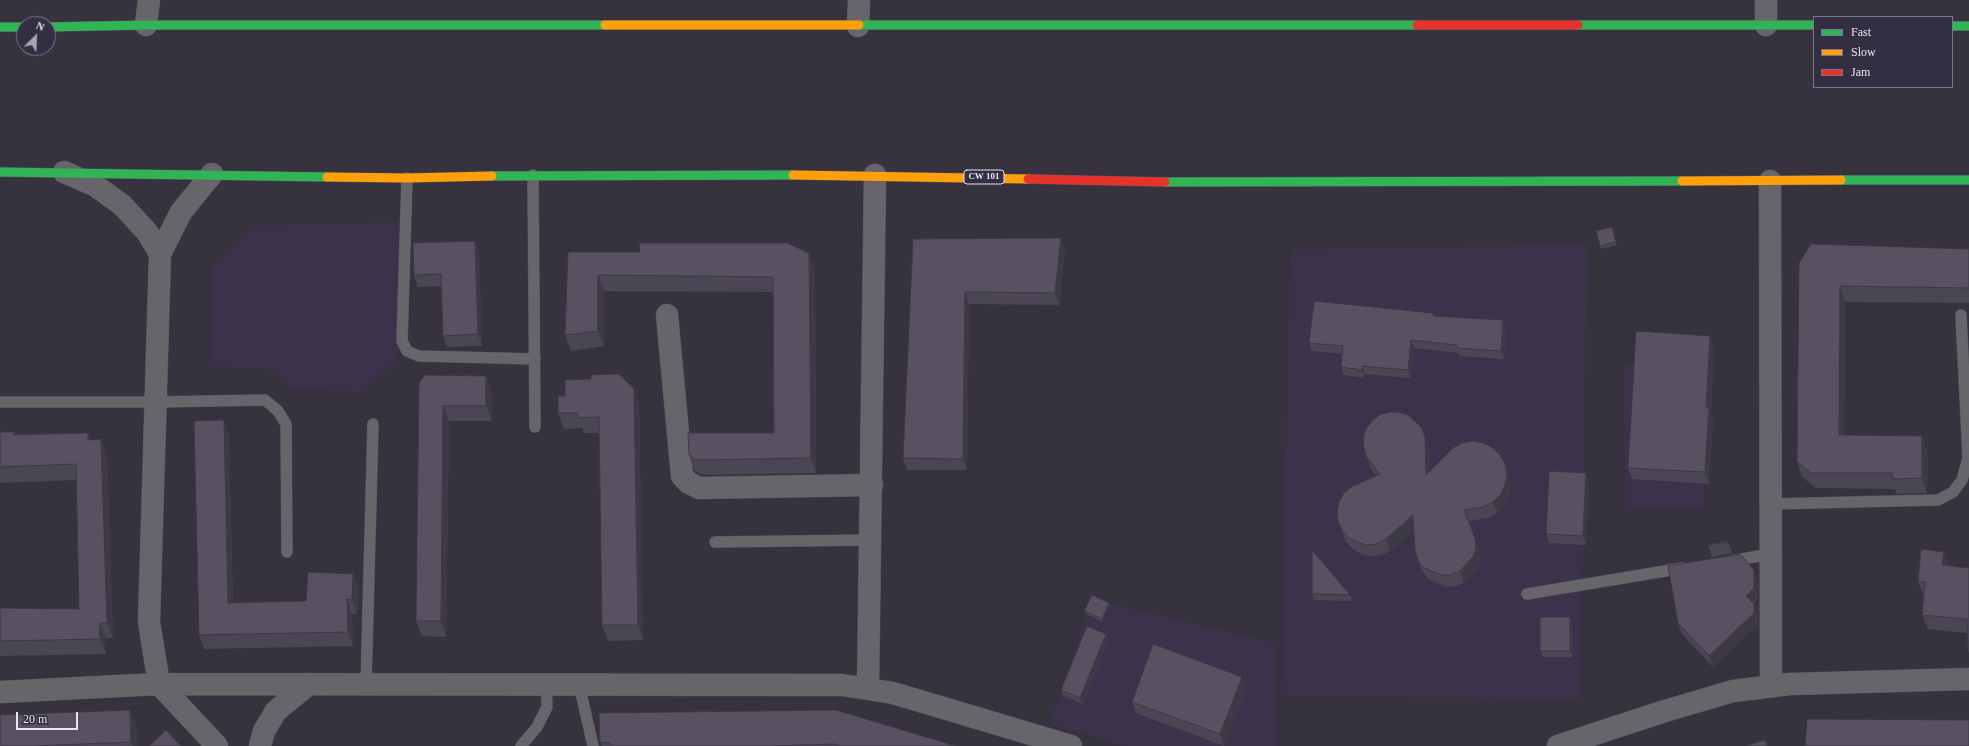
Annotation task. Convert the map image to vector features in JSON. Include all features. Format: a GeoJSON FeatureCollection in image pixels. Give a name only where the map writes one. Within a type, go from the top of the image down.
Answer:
{"type":"FeatureCollection","features":[{"type":"Feature","properties":{"kind":"main road"},"geometry":{"type":"LineString","coordinates":[[56,27],[146,25],[1813,25]]}},
{"type":"Feature","properties":{"kind":"main road"},"geometry":{"type":"LineString","coordinates":[[1953,26],[1969,26]]}},
{"type":"Feature","properties":{"kind":"main road"},"geometry":{"type":"LineString","coordinates":[[0,27],[16,27]]}},
{"type":"Feature","properties":{"kind":"main road","name":"CW 101"},"geometry":{"type":"LineString","coordinates":[[0,172],[407,178],[533,174],[875,174],[1163,182],[1969,180]]}},
{"type":"Feature","properties":{"kind":"street"},"geometry":{"type":"LineString","coordinates":[[146,25],[149,0]]}},
{"type":"Feature","properties":{"kind":"street"},"geometry":{"type":"LineString","coordinates":[[858,26],[859,0]]}},
{"type":"Feature","properties":{"kind":"street"},"geometry":{"type":"LineString","coordinates":[[1766,0],[1766,25]]}},
{"type":"Feature","properties":{"kind":"street"},"geometry":{"type":"LineString","coordinates":[[63,172],[96,186],[122,205],[148,232],[160,254]]}},
{"type":"Feature","properties":{"kind":"street"},"geometry":{"type":"LineString","coordinates":[[212,174],[181,212],[160,254],[149,622],[159,684],[217,746]]}},
{"type":"Feature","properties":{"kind":"street"},"geometry":{"type":"LineString","coordinates":[[868,689],[872,485],[875,174]]}},
{"type":"Feature","properties":{"kind":"street"},"geometry":{"type":"LineString","coordinates":[[1770,181],[1771,686]]}},
{"type":"Feature","properties":{"kind":"street"},"geometry":{"type":"LineString","coordinates":[[667,315],[682,476],[688,483],[699,488],[872,485]]}},
{"type":"Feature","properties":{"kind":"street"},"geometry":{"type":"LineString","coordinates":[[1558,746],[1725,693],[1790,684],[1969,678]]}},
{"type":"Feature","properties":{"kind":"street"},"geometry":{"type":"LineString","coordinates":[[0,692],[159,684],[842,685],[893,693],[1071,746]]}},
{"type":"Feature","properties":{"kind":"street"},"geometry":{"type":"LineString","coordinates":[[260,746],[264,731],[276,711],[309,684]]}},
{"type":"Feature","properties":{"kind":"lane"},"geometry":{"type":"LineString","coordinates":[[533,174],[535,426]]}},
{"type":"Feature","properties":{"kind":"lane"},"geometry":{"type":"LineString","coordinates":[[407,178],[402,341],[407,351],[419,356],[535,359]]}},
{"type":"Feature","properties":{"kind":"lane"},"geometry":{"type":"LineString","coordinates":[[1770,504],[1938,500],[1953,492],[1962,480],[1968,458],[1967,395],[1961,315]]}},
{"type":"Feature","properties":{"kind":"lane"},"geometry":{"type":"LineString","coordinates":[[0,402],[264,400],[278,411],[286,424],[287,552]]}},
{"type":"Feature","properties":{"kind":"lane"},"geometry":{"type":"LineString","coordinates":[[366,684],[373,424]]}},
{"type":"Feature","properties":{"kind":"lane"},"geometry":{"type":"LineString","coordinates":[[715,542],[871,540]]}},
{"type":"Feature","properties":{"kind":"lane"},"geometry":{"type":"LineString","coordinates":[[1716,563],[1771,554]]}},
{"type":"Feature","properties":{"kind":"lane"},"geometry":{"type":"LineString","coordinates":[[1527,594],[1692,567]]}},
{"type":"Feature","properties":{"kind":"lane"},"geometry":{"type":"LineString","coordinates":[[520,746],[537,727],[547,707],[546,684]]}},
{"type":"Feature","properties":{"kind":"lane"},"geometry":{"type":"LineString","coordinates":[[579,684],[593,746]]}},
{"type":"Feature","properties":{"kind":"shaded area"},"geometry":{"type":"Polygon","coordinates":[[[400,222],[398,359],[364,392],[291,389],[272,370],[210,366],[212,269],[258,225],[400,222]]]}},
{"type":"Feature","properties":{"kind":"shaded area"},"geometry":{"type":"Polygon","coordinates":[[[1587,245],[1581,699],[1281,696],[1290,249],[1587,245]]]}},
{"type":"Feature","properties":{"kind":"shaded area"},"geometry":{"type":"Polygon","coordinates":[[[1623,363],[1702,363],[1704,508],[1625,506],[1623,363]]]}},
{"type":"Feature","properties":{"kind":"shaded area"},"geometry":{"type":"Polygon","coordinates":[[[1093,599],[1275,643],[1278,746],[1122,746],[1049,724],[1093,599]]]}},
{"type":"Feature","properties":{"kind":"building"},"geometry":{"type":"Polygon","coordinates":[[[1612,227],[1616,242],[1600,246],[1596,231],[1612,227]]]}},
{"type":"Feature","properties":{"kind":"building"},"geometry":{"type":"Polygon","coordinates":[[[1061,238],[1055,293],[965,292],[963,459],[903,458],[913,239],[1061,238]]]}},
{"type":"Feature","properties":{"kind":"building"},"geometry":{"type":"Polygon","coordinates":[[[475,241],[478,334],[443,336],[441,274],[414,275],[413,243],[475,241]]]}},
{"type":"Feature","properties":{"kind":"building"},"geometry":{"type":"Polygon","coordinates":[[[639,243],[787,243],[809,253],[811,458],[696,460],[689,455],[688,433],[774,433],[773,277],[598,275],[598,331],[565,335],[568,252],[640,252],[639,243]]]}},
{"type":"Feature","properties":{"kind":"building"},"geometry":{"type":"Polygon","coordinates":[[[1811,244],[1969,249],[1969,288],[1840,286],[1839,435],[1922,436],[1922,478],[1892,479],[1892,473],[1811,473],[1797,462],[1799,263],[1811,244]]]}},
{"type":"Feature","properties":{"kind":"building"},"geometry":{"type":"Polygon","coordinates":[[[1314,301],[1433,313],[1433,316],[1503,320],[1501,351],[1457,348],[1457,345],[1411,340],[1408,370],[1362,366],[1362,370],[1341,367],[1343,346],[1309,343],[1314,301]]]}},
{"type":"Feature","properties":{"kind":"building"},"geometry":{"type":"Polygon","coordinates":[[[1636,331],[1710,336],[1706,408],[1709,408],[1705,472],[1628,468],[1636,331]]]}},
{"type":"Feature","properties":{"kind":"building"},"geometry":{"type":"Polygon","coordinates":[[[619,374],[634,389],[638,625],[602,625],[599,417],[578,418],[578,413],[558,413],[558,396],[565,396],[565,380],[591,379],[591,375],[619,374]]]}},
{"type":"Feature","properties":{"kind":"building"},"geometry":{"type":"Polygon","coordinates":[[[425,375],[486,376],[486,406],[443,406],[441,621],[416,621],[419,383],[425,375]]]}},
{"type":"Feature","properties":{"kind":"building"},"geometry":{"type":"Polygon","coordinates":[[[1389,412],[1398,412],[1408,415],[1422,428],[1425,437],[1426,475],[1453,448],[1462,443],[1473,441],[1483,443],[1493,448],[1500,455],[1505,464],[1507,475],[1505,485],[1500,495],[1493,502],[1484,507],[1464,510],[1475,538],[1476,548],[1473,557],[1460,571],[1451,575],[1442,575],[1424,568],[1418,560],[1415,551],[1413,515],[1386,539],[1376,544],[1367,545],[1349,538],[1342,530],[1338,521],[1337,512],[1339,502],[1344,493],[1351,487],[1380,474],[1367,458],[1363,439],[1366,429],[1372,421],[1379,415],[1389,412]]]}},
{"type":"Feature","properties":{"kind":"building"},"geometry":{"type":"Polygon","coordinates":[[[224,420],[228,603],[306,601],[308,572],[353,574],[352,600],[347,599],[348,632],[199,635],[194,421],[224,420]]]}},
{"type":"Feature","properties":{"kind":"building"},"geometry":{"type":"Polygon","coordinates":[[[0,432],[14,432],[14,435],[88,433],[88,440],[101,439],[107,623],[100,623],[100,639],[0,641],[0,608],[79,609],[76,464],[0,467],[0,432]]]}},
{"type":"Feature","properties":{"kind":"building"},"geometry":{"type":"Polygon","coordinates":[[[1549,471],[1586,473],[1583,536],[1546,534],[1549,471]]]}},
{"type":"Feature","properties":{"kind":"building"},"geometry":{"type":"Polygon","coordinates":[[[1728,542],[1708,545],[1709,544],[1728,542]]]}},
{"type":"Feature","properties":{"kind":"building"},"geometry":{"type":"Polygon","coordinates":[[[1921,549],[1944,552],[1942,565],[1969,568],[1969,650],[1967,619],[1922,615],[1925,582],[1918,582],[1921,549]]]}},
{"type":"Feature","properties":{"kind":"building"},"geometry":{"type":"Polygon","coordinates":[[[1312,550],[1350,595],[1312,594],[1312,550]]]}},
{"type":"Feature","properties":{"kind":"building"},"geometry":{"type":"Polygon","coordinates":[[[1740,554],[1754,570],[1754,588],[1746,596],[1754,604],[1754,613],[1709,656],[1678,623],[1668,566],[1740,554]]]}},
{"type":"Feature","properties":{"kind":"building"},"geometry":{"type":"Polygon","coordinates":[[[1092,595],[1109,603],[1102,619],[1084,611],[1092,595]]]}},
{"type":"Feature","properties":{"kind":"building"},"geometry":{"type":"Polygon","coordinates":[[[1540,617],[1570,617],[1570,651],[1540,651],[1540,617]]]}},
{"type":"Feature","properties":{"kind":"building"},"geometry":{"type":"Polygon","coordinates":[[[1087,626],[1106,634],[1080,698],[1061,690],[1087,626]]]}},
{"type":"Feature","properties":{"kind":"building"},"geometry":{"type":"Polygon","coordinates":[[[1153,644],[1242,677],[1220,734],[1132,702],[1153,644]]]}},
{"type":"Feature","properties":{"kind":"building"},"geometry":{"type":"Polygon","coordinates":[[[130,710],[131,742],[0,746],[0,715],[130,710]]]}},
{"type":"Feature","properties":{"kind":"building"},"geometry":{"type":"Polygon","coordinates":[[[836,710],[956,746],[841,746],[835,744],[770,746],[613,746],[609,742],[600,743],[599,713],[836,710]]]}},
{"type":"Feature","properties":{"kind":"building"},"geometry":{"type":"Polygon","coordinates":[[[1807,719],[1969,720],[1969,746],[1805,746],[1807,719]]]}},
{"type":"Feature","properties":{"kind":"building"},"geometry":{"type":"Polygon","coordinates":[[[166,730],[181,746],[149,746],[166,730]]]}},
{"type":"Feature","properties":{"kind":"building"},"geometry":{"type":"Polygon","coordinates":[[[1765,740],[1767,746],[1746,746],[1765,740]]]}},
{"type":"Feature","properties":{"kind":"traffic: fast"},"geometry":{"type":"LineString","coordinates":[[56,27],[146,25],[605,25]]}},
{"type":"Feature","properties":{"kind":"traffic: fast"},"geometry":{"type":"LineString","coordinates":[[859,25],[1417,25]]}},
{"type":"Feature","properties":{"kind":"traffic: fast"},"geometry":{"type":"LineString","coordinates":[[1578,25],[1813,25]]}},
{"type":"Feature","properties":{"kind":"traffic: fast"},"geometry":{"type":"LineString","coordinates":[[1953,26],[1969,26]]}},
{"type":"Feature","properties":{"kind":"traffic: fast"},"geometry":{"type":"LineString","coordinates":[[0,27],[16,27]]}},
{"type":"Feature","properties":{"kind":"traffic: fast"},"geometry":{"type":"LineString","coordinates":[[0,172],[327,177]]}},
{"type":"Feature","properties":{"kind":"traffic: fast"},"geometry":{"type":"LineString","coordinates":[[492,176],[793,175]]}},
{"type":"Feature","properties":{"kind":"traffic: fast"},"geometry":{"type":"LineString","coordinates":[[1841,180],[1969,180]]}},
{"type":"Feature","properties":{"kind":"traffic: fast"},"geometry":{"type":"LineString","coordinates":[[1165,182],[1682,181]]}},
{"type":"Feature","properties":{"kind":"traffic: slow"},"geometry":{"type":"LineString","coordinates":[[605,25],[859,25]]}},
{"type":"Feature","properties":{"kind":"traffic: slow"},"geometry":{"type":"LineString","coordinates":[[793,175],[1028,179]]}},
{"type":"Feature","properties":{"kind":"traffic: slow"},"geometry":{"type":"LineString","coordinates":[[327,177],[407,178],[492,176]]}},
{"type":"Feature","properties":{"kind":"traffic: slow"},"geometry":{"type":"LineString","coordinates":[[1682,181],[1841,180]]}},
{"type":"Feature","properties":{"kind":"traffic: jam"},"geometry":{"type":"LineString","coordinates":[[1417,25],[1578,25]]}},
{"type":"Feature","properties":{"kind":"traffic: jam"},"geometry":{"type":"LineString","coordinates":[[1028,179],[1165,182]]}}]}
